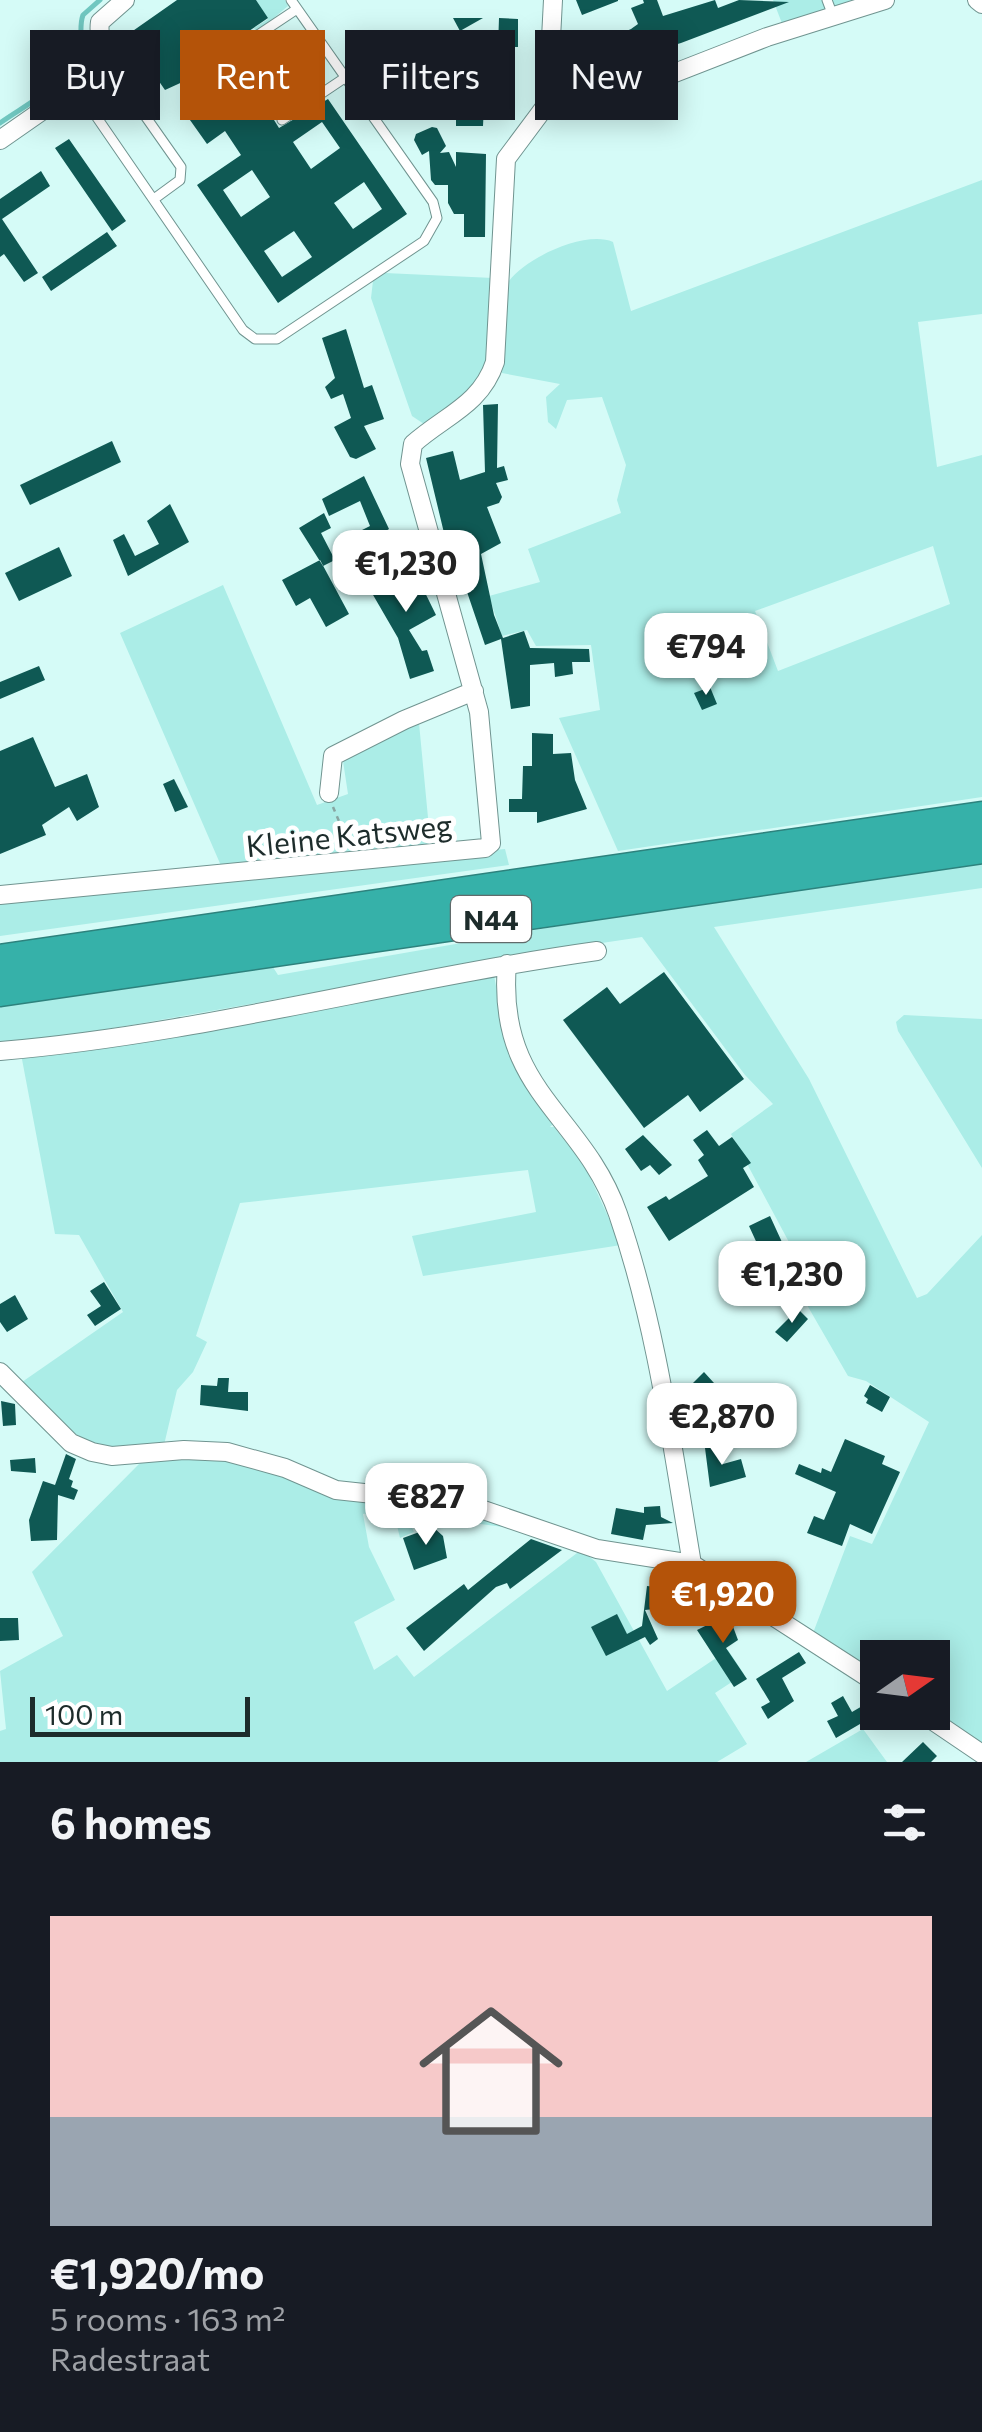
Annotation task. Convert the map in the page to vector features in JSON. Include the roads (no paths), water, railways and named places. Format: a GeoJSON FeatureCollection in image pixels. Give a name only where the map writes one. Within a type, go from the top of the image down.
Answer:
{"type":"FeatureCollection","features":[{"type":"Feature","properties":{"kind":"highway","name":"N44"},"geometry":{"type":"LineString","coordinates":[[0,961],[982,818]]}},
{"type":"Feature","properties":{"kind":"highway","name":"N44"},"geometry":{"type":"LineString","coordinates":[[0,990],[982,846]]}},
{"type":"Feature","properties":{"kind":"street"},"geometry":{"type":"LineString","coordinates":[[100,30],[100,22],[124,0]]}},
{"type":"Feature","properties":{"kind":"street"},"geometry":{"type":"LineString","coordinates":[[551,30],[553,0]]}},
{"type":"Feature","properties":{"kind":"street"},"geometry":{"type":"LineString","coordinates":[[678,70],[830,8],[885,0]]}},
{"type":"Feature","properties":{"kind":"street"},"geometry":{"type":"LineString","coordinates":[[0,140],[30,119]]}},
{"type":"Feature","properties":{"kind":"street","name":"Kleine Katsweg"},"geometry":{"type":"LineString","coordinates":[[0,895],[486,848],[491,842],[485,751],[474,691],[414,482],[413,444],[468,406],[490,376],[495,362],[506,159],[535,120]]}},
{"type":"Feature","properties":{"kind":"street"},"geometry":{"type":"LineString","coordinates":[[329,794],[333,756],[474,691]]}},
{"type":"Feature","properties":{"kind":"street"},"geometry":{"type":"LineString","coordinates":[[0,1051],[117,1040],[508,964],[597,951]]}},
{"type":"Feature","properties":{"kind":"street"},"geometry":{"type":"LineString","coordinates":[[508,964],[507,1022],[514,1048],[538,1093],[595,1170],[616,1208],[648,1306],[692,1564]]}},
{"type":"Feature","properties":{"kind":"street"},"geometry":{"type":"LineString","coordinates":[[0,1372],[71,1443],[92,1452],[112,1456],[227,1452],[285,1468],[336,1490],[466,1504],[597,1549],[692,1564],[860,1672]]}},
{"type":"Feature","properties":{"kind":"street"},"geometry":{"type":"LineString","coordinates":[[947,1730],[982,1754]]}},
{"type":"Feature","properties":{"kind":"lane"},"geometry":{"type":"LineString","coordinates":[[261,30],[294,5],[345,77]]}},
{"type":"Feature","properties":{"kind":"lane"},"geometry":{"type":"LineString","coordinates":[[99,120],[243,330],[255,339],[277,339],[424,240],[435,227],[433,202],[375,120]]}},
{"type":"Feature","properties":{"kind":"lane"},"geometry":{"type":"LineString","coordinates":[[149,120],[182,167],[180,180],[154,200]]}},
{"type":"Feature","properties":{"kind":"waterway"},"geometry":{"type":"LineString","coordinates":[[0,123],[65,75],[80,50],[83,15],[100,0]]}}]}
